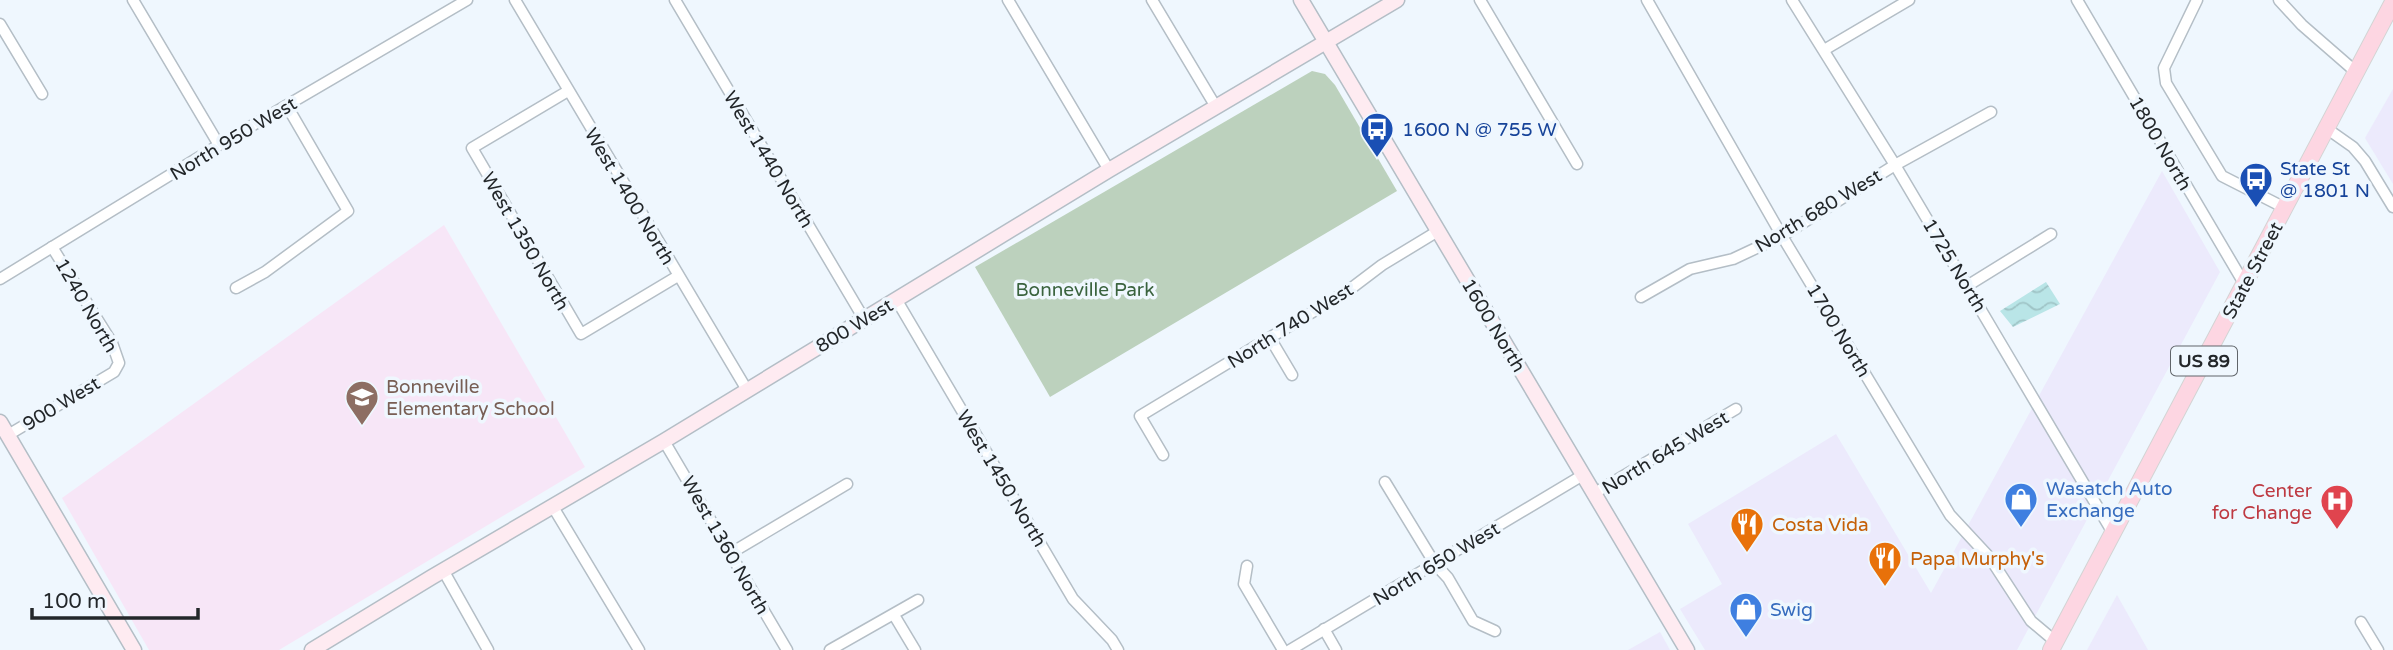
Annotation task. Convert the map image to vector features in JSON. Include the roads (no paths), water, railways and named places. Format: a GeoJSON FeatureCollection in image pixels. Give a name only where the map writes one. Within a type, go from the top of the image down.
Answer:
{"type":"FeatureCollection","features":[{"type":"Feature","properties":{"kind":"main road","name":"State Street"},"geometry":{"type":"LineString","coordinates":[[2054,646],[2393,2]]}},
{"type":"Feature","properties":{"kind":"street"},"geometry":{"type":"LineString","coordinates":[[133,0],[219,145]]}},
{"type":"Feature","properties":{"kind":"street","name":"North 950 West"},"geometry":{"type":"LineString","coordinates":[[0,279],[219,145],[467,0]]}},
{"type":"Feature","properties":{"kind":"street","name":"West 1400 North"},"geometry":{"type":"LineString","coordinates":[[515,0],[747,390]]}},
{"type":"Feature","properties":{"kind":"street","name":"West 1440 North"},"geometry":{"type":"LineString","coordinates":[[675,0],[864,319]]}},
{"type":"Feature","properties":{"kind":"street"},"geometry":{"type":"LineString","coordinates":[[1008,0],[1110,170]]}},
{"type":"Feature","properties":{"kind":"street"},"geometry":{"type":"LineString","coordinates":[[1153,0],[1216,107]]}},
{"type":"Feature","properties":{"kind":"street","name":"1600 North"},"geometry":{"type":"LineString","coordinates":[[1301,0],[1686,650]]}},
{"type":"Feature","properties":{"kind":"street","name":"800 West"},"geometry":{"type":"LineString","coordinates":[[321,648],[443,570],[664,441],[1110,170],[1397,0]]}},
{"type":"Feature","properties":{"kind":"street"},"geometry":{"type":"LineString","coordinates":[[1480,0],[1577,163]]}},
{"type":"Feature","properties":{"kind":"street","name":"1700 North"},"geometry":{"type":"LineString","coordinates":[[1647,0],[1782,236],[1950,515],[1990,558],[2031,621],[2054,646]]}},
{"type":"Feature","properties":{"kind":"street","name":"1725 North"},"geometry":{"type":"LineString","coordinates":[[1792,0],[1895,165],[2113,533]]}},
{"type":"Feature","properties":{"kind":"street"},"geometry":{"type":"LineString","coordinates":[[1824,50],[1909,0]]}},
{"type":"Feature","properties":{"kind":"street","name":"1800 North"},"geometry":{"type":"LineString","coordinates":[[2077,0],[2245,285]]}},
{"type":"Feature","properties":{"kind":"street"},"geometry":{"type":"LineString","coordinates":[[2197,0],[2164,68],[2166,83],[2222,176],[2285,208]]}},
{"type":"Feature","properties":{"kind":"street"},"geometry":{"type":"LineString","coordinates":[[2279,0],[2302,25],[2356,72]]}},
{"type":"Feature","properties":{"kind":"street"},"geometry":{"type":"LineString","coordinates":[[0,23],[42,94]]}},
{"type":"Feature","properties":{"kind":"street","name":"West 1350 North"},"geometry":{"type":"LineString","coordinates":[[568,91],[472,148],[581,334],[678,276]]}},
{"type":"Feature","properties":{"kind":"street"},"geometry":{"type":"LineString","coordinates":[[236,288],[265,272],[348,211],[287,106]]}},
{"type":"Feature","properties":{"kind":"street","name":"North 680 West"},"geometry":{"type":"LineString","coordinates":[[1641,297],[1690,270],[1733,259],[1782,236],[1895,165],[1991,112]]}},
{"type":"Feature","properties":{"kind":"street"},"geometry":{"type":"LineString","coordinates":[[2326,128],[2353,147],[2365,161],[2393,207]]}},
{"type":"Feature","properties":{"kind":"street","name":"North 740 West"},"geometry":{"type":"LineString","coordinates":[[1163,455],[1140,416],[1349,290],[1382,265],[1438,231]]}},
{"type":"Feature","properties":{"kind":"street"},"geometry":{"type":"LineString","coordinates":[[1967,286],[2051,234]]}},
{"type":"Feature","properties":{"kind":"street","name":"1240 North"},"geometry":{"type":"LineString","coordinates":[[52,247],[112,343],[119,363]]}},
{"type":"Feature","properties":{"kind":"street","name":"West 1450 North"},"geometry":{"type":"LineString","coordinates":[[896,299],[1073,599],[1112,640],[1118,650]]}},
{"type":"Feature","properties":{"kind":"street"},"geometry":{"type":"LineString","coordinates":[[1270,338],[1292,375]]}},
{"type":"Feature","properties":{"kind":"street","name":"900 West"},"geometry":{"type":"LineString","coordinates":[[4,437],[114,372],[119,363]]}},
{"type":"Feature","properties":{"kind":"street","name":"North 645 West"},"geometry":{"type":"LineString","coordinates":[[1593,494],[1736,409]]}},
{"type":"Feature","properties":{"kind":"street"},"geometry":{"type":"LineString","coordinates":[[0,422],[4,437],[134,650]]}},
{"type":"Feature","properties":{"kind":"street","name":"West 1360 North"},"geometry":{"type":"LineString","coordinates":[[664,441],[787,650]]}},
{"type":"Feature","properties":{"kind":"street","name":"North 650 West"},"geometry":{"type":"LineString","coordinates":[[1290,650],[1583,475]]}},
{"type":"Feature","properties":{"kind":"street"},"geometry":{"type":"LineString","coordinates":[[1385,482],[1473,621],[1495,631]]}},
{"type":"Feature","properties":{"kind":"street"},"geometry":{"type":"LineString","coordinates":[[731,554],[847,484]]}},
{"type":"Feature","properties":{"kind":"street"},"geometry":{"type":"LineString","coordinates":[[553,507],[639,650]]}},
{"type":"Feature","properties":{"kind":"street"},"geometry":{"type":"LineString","coordinates":[[1247,566],[1244,584],[1283,650]]}},
{"type":"Feature","properties":{"kind":"street"},"geometry":{"type":"LineString","coordinates":[[443,570],[488,650]]}},
{"type":"Feature","properties":{"kind":"street"},"geometry":{"type":"LineString","coordinates":[[831,650],[918,600]]}},
{"type":"Feature","properties":{"kind":"street"},"geometry":{"type":"LineString","coordinates":[[894,615],[915,650]]}},
{"type":"Feature","properties":{"kind":"street"},"geometry":{"type":"LineString","coordinates":[[2361,622],[2378,650]]}},
{"type":"Feature","properties":{"kind":"street"},"geometry":{"type":"LineString","coordinates":[[1324,629],[1336,650]]}},
{"type":"Feature","properties":{"kind":"water"},"geometry":{"type":"Polygon","coordinates":[[[2046,282],[2060,304],[2013,327],[2000,311],[2046,282]]]}},
{"type":"Feature","properties":{"kind":"place","name":"1600 N @ 755 W"},"geometry":{"type":"Point","coordinates":[1377,159]}},
{"type":"Feature","properties":{"kind":"place","name":"State St @ 1801 N"},"geometry":{"type":"Point","coordinates":[2256,209]}},
{"type":"Feature","properties":{"kind":"place","name":"Bonneville Elementary School"},"geometry":{"type":"Point","coordinates":[362,427]}},
{"type":"Feature","properties":{"kind":"place","name":"Wasatch Auto Exchange"},"geometry":{"type":"Point","coordinates":[2021,529]}},
{"type":"Feature","properties":{"kind":"place","name":"Center for Change"},"geometry":{"type":"Point","coordinates":[2337,531]}},
{"type":"Feature","properties":{"kind":"place","name":"Costa Vida"},"geometry":{"type":"Point","coordinates":[1747,554]}},
{"type":"Feature","properties":{"kind":"place","name":"Papa Murphy's"},"geometry":{"type":"Point","coordinates":[1885,588]}},
{"type":"Feature","properties":{"kind":"place","name":"Swig"},"geometry":{"type":"Point","coordinates":[1746,639]}},
{"type":"Feature","properties":{"kind":"park label","name":"Bonneville Park"},"geometry":{"type":"Point","coordinates":[1085,289]}}]}
